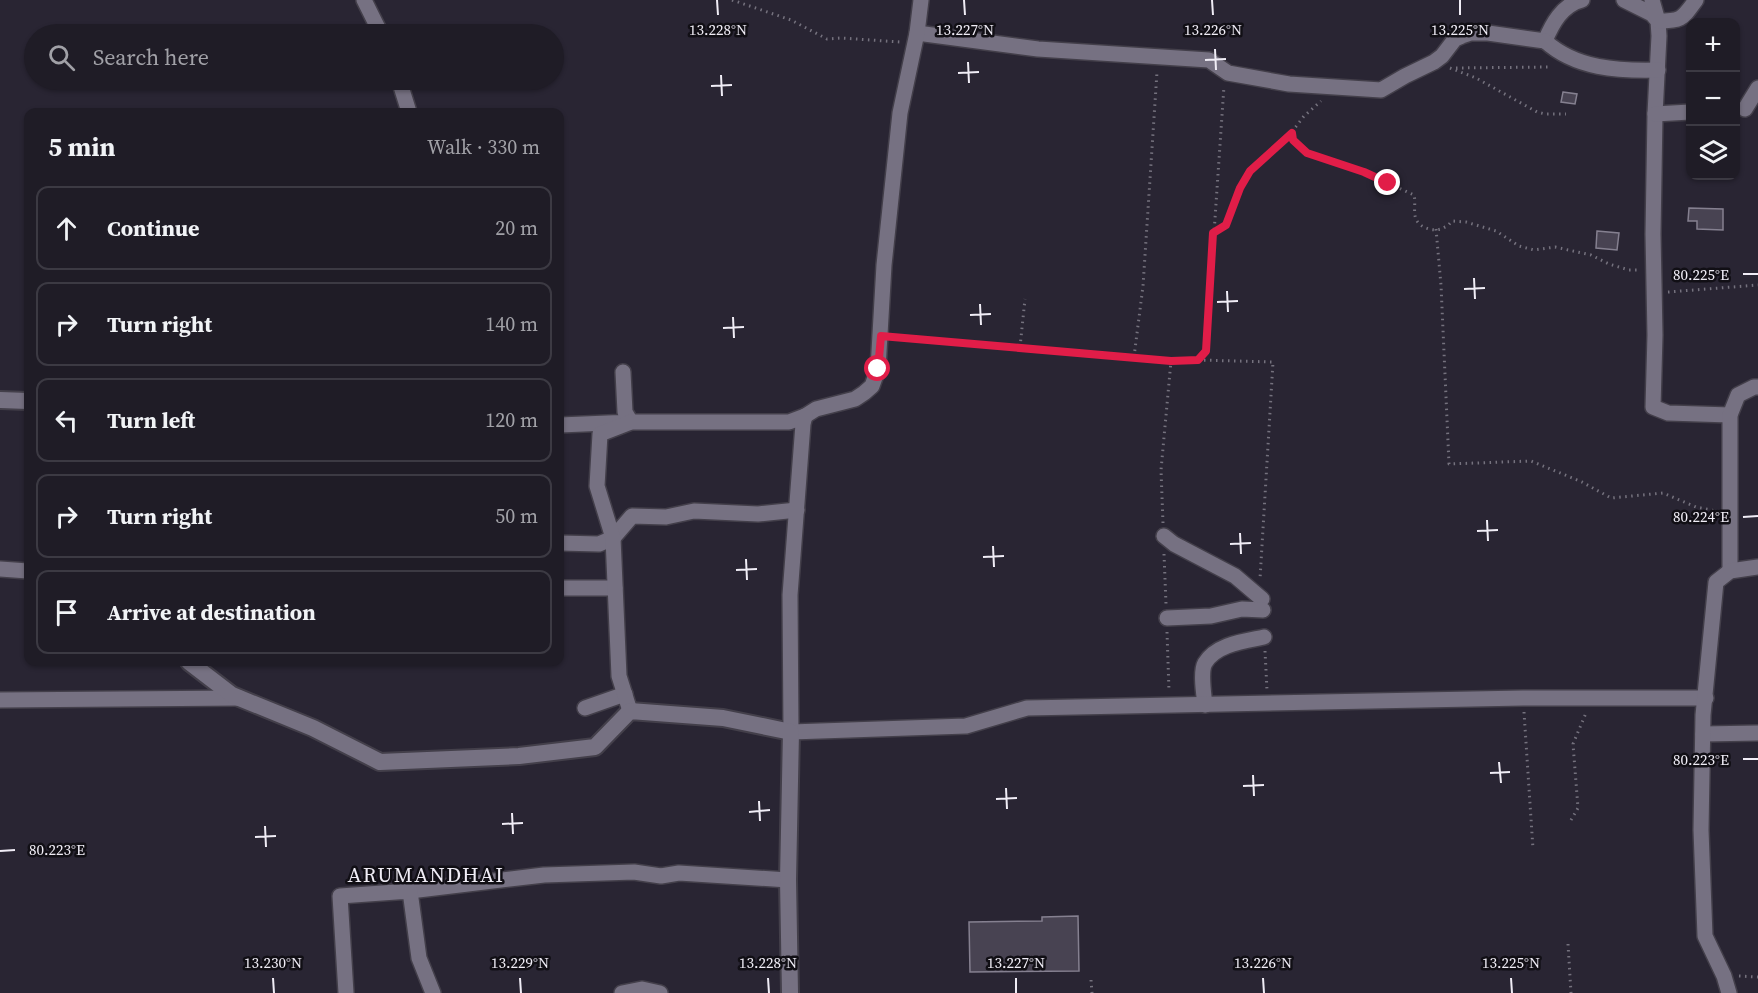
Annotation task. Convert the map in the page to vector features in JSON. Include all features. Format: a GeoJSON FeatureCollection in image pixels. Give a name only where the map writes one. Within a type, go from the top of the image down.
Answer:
{"type":"FeatureCollection","features":[{"type":"Feature","properties":{"kind":"street"},"geometry":{"type":"LineString","coordinates":[[364,0],[376,24]]}},
{"type":"Feature","properties":{"kind":"street"},"geometry":{"type":"LineString","coordinates":[[564,425],[631,422],[789,422],[816,409],[855,399],[872,386],[878,369],[884,265],[900,113],[917,33],[921,0]]}},
{"type":"Feature","properties":{"kind":"street"},"geometry":{"type":"LineString","coordinates":[[1545,41],[1553,22],[1565,9],[1582,0]]}},
{"type":"Feature","properties":{"kind":"street"},"geometry":{"type":"LineString","coordinates":[[1624,0],[1652,14],[1658,21],[1674,21],[1684,17],[1696,0]]}},
{"type":"Feature","properties":{"kind":"street"},"geometry":{"type":"LineString","coordinates":[[1652,0],[1658,21],[1659,36],[1655,114],[1653,407],[1668,413],[1730,415]]}},
{"type":"Feature","properties":{"kind":"street"},"geometry":{"type":"LineString","coordinates":[[917,33],[1038,49],[1209,60],[1228,73],[1289,84],[1381,90],[1442,56],[1455,39],[1471,33],[1518,36],[1545,41],[1556,51],[1600,68],[1633,71],[1658,70]]}},
{"type":"Feature","properties":{"kind":"street"},"geometry":{"type":"LineString","coordinates":[[1746,110],[1758,88]]}},
{"type":"Feature","properties":{"kind":"street"},"geometry":{"type":"LineString","coordinates":[[402,90],[409,108]]}},
{"type":"Feature","properties":{"kind":"street"},"geometry":{"type":"LineString","coordinates":[[1655,114],[1686,112]]}},
{"type":"Feature","properties":{"kind":"street"},"geometry":{"type":"LineString","coordinates":[[623,372],[625,412],[631,422]]}},
{"type":"Feature","properties":{"kind":"street"},"geometry":{"type":"LineString","coordinates":[[1730,572],[1730,415],[1738,395],[1758,387]]}},
{"type":"Feature","properties":{"kind":"street"},"geometry":{"type":"LineString","coordinates":[[0,400],[24,401]]}},
{"type":"Feature","properties":{"kind":"street"},"geometry":{"type":"LineString","coordinates":[[790,993],[788,880],[791,732],[790,595],[805,416]]}},
{"type":"Feature","properties":{"kind":"street"},"geometry":{"type":"LineString","coordinates":[[630,711],[619,676],[613,538],[597,486],[600,434],[631,422]]}},
{"type":"Feature","properties":{"kind":"street"},"geometry":{"type":"LineString","coordinates":[[564,543],[599,544],[613,538],[632,516],[666,517],[694,511],[758,514],[796,510]]}},
{"type":"Feature","properties":{"kind":"street"},"geometry":{"type":"LineString","coordinates":[[1164,536],[1174,544],[1235,576],[1262,605]]}},
{"type":"Feature","properties":{"kind":"street"},"geometry":{"type":"LineString","coordinates":[[1729,993],[1724,976],[1705,936],[1701,830],[1703,734],[1716,582],[1730,572],[1758,567]]}},
{"type":"Feature","properties":{"kind":"street"},"geometry":{"type":"LineString","coordinates":[[0,569],[24,571]]}},
{"type":"Feature","properties":{"kind":"street"},"geometry":{"type":"LineString","coordinates":[[564,588],[615,588]]}},
{"type":"Feature","properties":{"kind":"street"},"geometry":{"type":"LineString","coordinates":[[1167,618],[1210,616],[1262,605]]}},
{"type":"Feature","properties":{"kind":"street"},"geometry":{"type":"LineString","coordinates":[[1205,705],[1203,677],[1205,663],[1217,651],[1235,643],[1264,637]]}},
{"type":"Feature","properties":{"kind":"street"},"geometry":{"type":"LineString","coordinates":[[194,666],[232,695],[313,728],[380,762],[519,756],[595,747],[630,711]]}},
{"type":"Feature","properties":{"kind":"street"},"geometry":{"type":"LineString","coordinates":[[585,708],[625,694]]}},
{"type":"Feature","properties":{"kind":"street"},"geometry":{"type":"LineString","coordinates":[[0,700],[240,698]]}},
{"type":"Feature","properties":{"kind":"street"},"geometry":{"type":"LineString","coordinates":[[630,711],[723,718],[791,732],[817,732],[966,726],[1027,708],[1522,698],[1706,698]]}},
{"type":"Feature","properties":{"kind":"street"},"geometry":{"type":"LineString","coordinates":[[1703,734],[1758,733]]}},
{"type":"Feature","properties":{"kind":"street"},"geometry":{"type":"LineString","coordinates":[[346,993],[340,896],[410,891],[544,875],[634,872],[662,876],[679,873],[788,880]]}},
{"type":"Feature","properties":{"kind":"street"},"geometry":{"type":"LineString","coordinates":[[410,891],[419,958],[433,993]]}},
{"type":"Feature","properties":{"kind":"street"},"geometry":{"type":"LineString","coordinates":[[622,993],[642,989],[660,993]]}},
{"type":"Feature","properties":{"kind":"path"},"geometry":{"type":"LineString","coordinates":[[732,0],[791,20],[826,39],[905,42],[917,33]]}},
{"type":"Feature","properties":{"kind":"path"},"geometry":{"type":"LineString","coordinates":[[1134,357],[1143,286],[1158,56]]}},
{"type":"Feature","properties":{"kind":"path"},"geometry":{"type":"LineString","coordinates":[[1427,65],[1454,69],[1550,67]]}},
{"type":"Feature","properties":{"kind":"path"},"geometry":{"type":"LineString","coordinates":[[1454,69],[1476,78],[1537,112],[1566,114]]}},
{"type":"Feature","properties":{"kind":"path"},"geometry":{"type":"LineString","coordinates":[[1198,360],[1206,351],[1223,89],[1228,73]]}},
{"type":"Feature","properties":{"kind":"path"},"geometry":{"type":"LineString","coordinates":[[1213,233],[1226,225],[1240,188],[1250,171],[1292,133],[1304,116],[1333,87]]}},
{"type":"Feature","properties":{"kind":"path"},"geometry":{"type":"LineString","coordinates":[[1292,133],[1293,140],[1307,153],[1364,172],[1414,195],[1415,218],[1420,225],[1430,230],[1443,229],[1452,221],[1466,222],[1496,231],[1519,246],[1534,250],[1555,247],[1591,255],[1629,270],[1653,270]]}},
{"type":"Feature","properties":{"kind":"path"},"geometry":{"type":"LineString","coordinates":[[1436,229],[1441,285],[1449,464],[1532,461],[1582,482],[1611,498],[1663,494],[1696,507],[1730,513]]}},
{"type":"Feature","properties":{"kind":"path"},"geometry":{"type":"LineString","coordinates":[[1654,293],[1758,285]]}},
{"type":"Feature","properties":{"kind":"path"},"geometry":{"type":"LineString","coordinates":[[1020,347],[1024,299]]}},
{"type":"Feature","properties":{"kind":"path"},"geometry":{"type":"LineString","coordinates":[[881,336],[1171,361],[1272,362],[1260,573],[1262,605]]}},
{"type":"Feature","properties":{"kind":"path"},"geometry":{"type":"LineString","coordinates":[[1264,637],[1268,704]]}},
{"type":"Feature","properties":{"kind":"path"},"geometry":{"type":"LineString","coordinates":[[1522,698],[1533,849]]}},
{"type":"Feature","properties":{"kind":"path"},"geometry":{"type":"LineString","coordinates":[[1571,820],[1578,808],[1573,744],[1592,698]]}},
{"type":"Feature","properties":{"kind":"path"},"geometry":{"type":"LineString","coordinates":[[1568,944],[1571,993]]}},
{"type":"Feature","properties":{"kind":"path"},"geometry":{"type":"LineString","coordinates":[[1091,980],[1092,993]]}},
{"type":"Feature","properties":{"kind":"building"},"geometry":{"type":"Polygon","coordinates":[[[1563,92],[1577,94],[1575,104],[1561,102],[1563,92]]]}},
{"type":"Feature","properties":{"kind":"building"},"geometry":{"type":"Polygon","coordinates":[[[1689,208],[1723,209],[1723,230],[1697,229],[1697,221],[1688,221],[1689,208]]]}},
{"type":"Feature","properties":{"kind":"building"},"geometry":{"type":"Polygon","coordinates":[[[1597,231],[1619,233],[1617,250],[1596,248],[1597,231]]]}},
{"type":"Feature","properties":{"kind":"building"},"geometry":{"type":"Polygon","coordinates":[[[1078,916],[1079,971],[970,972],[969,922],[1042,921],[1042,917],[1078,916]]]}},
{"type":"Feature","properties":{"kind":"district","name":"ARUMANDHAI"},"geometry":{"type":"Point","coordinates":[426,874]}},
{"type":"Feature","properties":{"kind":"route"},"geometry":{"type":"LineString","coordinates":[[878,369],[881,336],[1171,361],[1198,360],[1206,351],[1213,233],[1226,225],[1240,188],[1250,171],[1292,133],[1293,140],[1307,153],[1364,172],[1388,183]]}}]}
